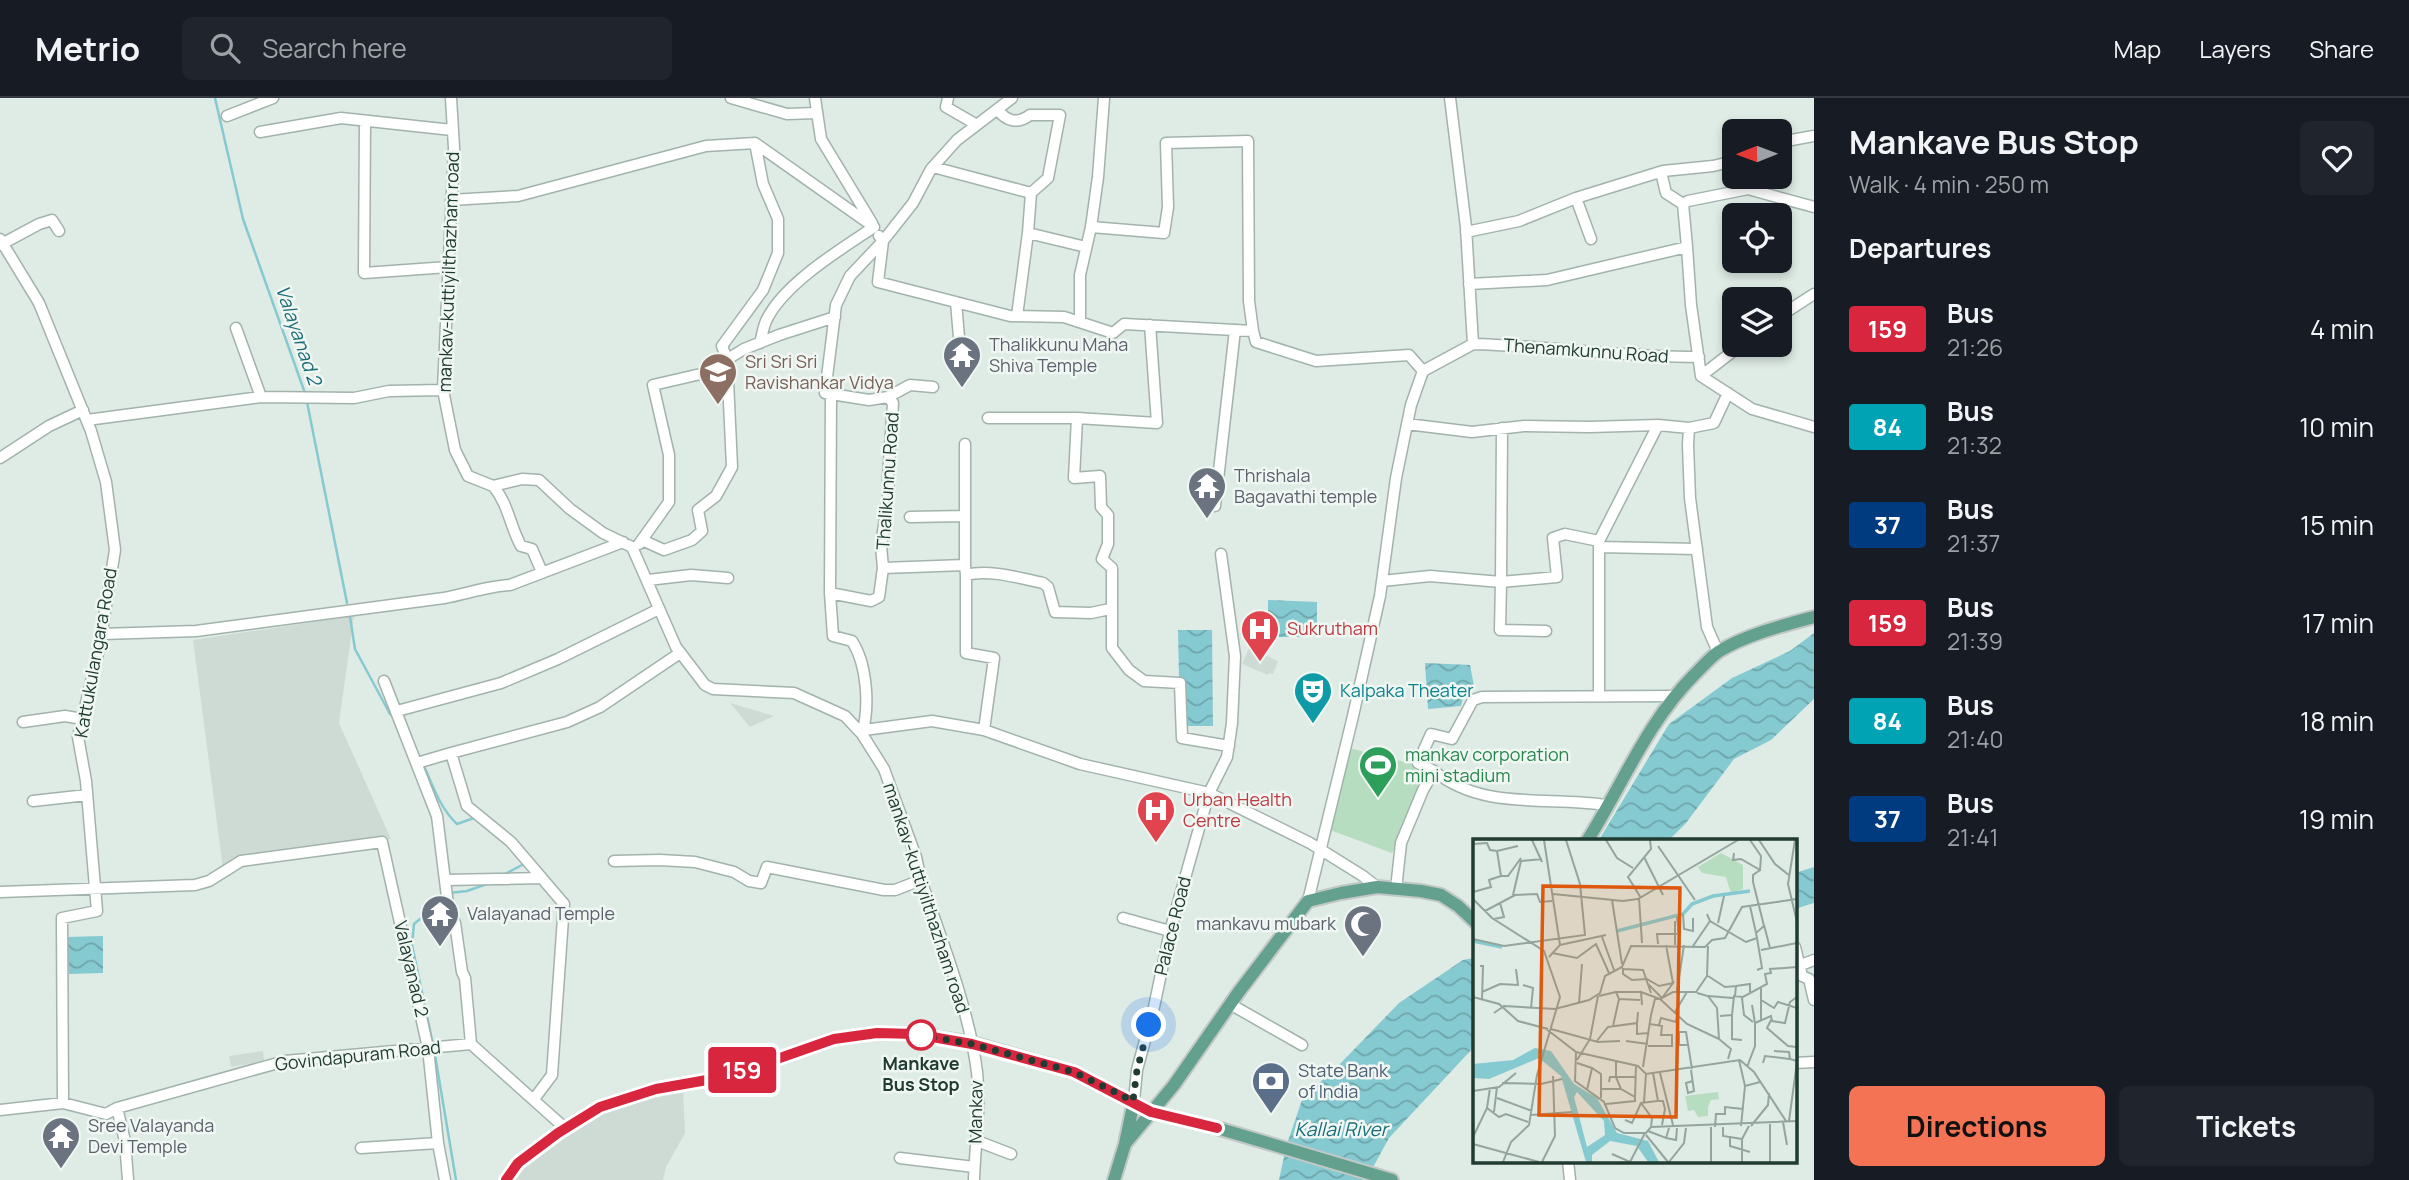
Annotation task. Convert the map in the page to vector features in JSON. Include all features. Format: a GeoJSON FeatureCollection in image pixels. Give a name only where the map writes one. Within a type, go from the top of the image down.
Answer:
{"type":"FeatureCollection","features":[{"type":"Feature","properties":{"kind":"main road"},"geometry":{"type":"LineString","coordinates":[[1588,839],[1633,756],[1673,696],[1718,652],[1771,629],[1814,617]]}},
{"type":"Feature","properties":{"kind":"main road"},"geometry":{"type":"LineString","coordinates":[[1125,1144],[1174,1085],[1230,1004],[1308,901],[1341,892],[1377,887],[1396,889],[1441,895],[1473,920]]}},
{"type":"Feature","properties":{"kind":"main road"},"geometry":{"type":"LineString","coordinates":[[506,1180],[518,1163],[600,1107],[656,1089],[707,1080],[757,1066],[834,1039],[890,1033],[915,1034],[972,1044],[1074,1072],[1151,1112],[1217,1128],[1389,1179]]}},
{"type":"Feature","properties":{"kind":"main road"},"geometry":{"type":"LineString","coordinates":[[1114,1180],[1125,1144],[1133,1101]]}},
{"type":"Feature","properties":{"kind":"street"},"geometry":{"type":"LineString","coordinates":[[227,116],[273,98]]}},
{"type":"Feature","properties":{"kind":"street","name":"mankav-kuttiyilthazham road"},"geometry":{"type":"LineString","coordinates":[[451,98],[454,148],[443,390],[454,450],[468,476],[493,486]]}},
{"type":"Feature","properties":{"kind":"street"},"geometry":{"type":"LineString","coordinates":[[731,98],[787,114],[816,113]]}},
{"type":"Feature","properties":{"kind":"street"},"geometry":{"type":"LineString","coordinates":[[815,98],[821,139],[883,241],[878,282],[1017,316],[1065,317],[1113,333],[1125,324],[1253,331]]}},
{"type":"Feature","properties":{"kind":"street"},"geometry":{"type":"LineString","coordinates":[[948,98],[946,107],[977,125]]}},
{"type":"Feature","properties":{"kind":"street"},"geometry":{"type":"LineString","coordinates":[[933,387],[910,384],[888,397],[869,400],[825,393],[836,305],[850,276],[883,241],[913,203],[933,167],[957,140],[1012,98]]}},
{"type":"Feature","properties":{"kind":"street"},"geometry":{"type":"LineString","coordinates":[[1080,322],[1080,275],[1091,227],[1098,177],[1104,98]]}},
{"type":"Feature","properties":{"kind":"street"},"geometry":{"type":"LineString","coordinates":[[1308,901],[1353,716],[1382,581],[1396,478],[1411,405],[1423,371],[1473,344],[1466,232],[1450,98]]}},
{"type":"Feature","properties":{"kind":"street"},"geometry":{"type":"LineString","coordinates":[[998,110],[1004,118],[1014,121],[1023,120],[1030,114],[1060,115],[1048,178],[1031,193],[1017,316]]}},
{"type":"Feature","properties":{"kind":"street"},"geometry":{"type":"LineString","coordinates":[[260,132],[341,118],[452,130]]}},
{"type":"Feature","properties":{"kind":"street"},"geometry":{"type":"LineString","coordinates":[[365,121],[364,273],[448,267]]}},
{"type":"Feature","properties":{"kind":"street"},"geometry":{"type":"LineString","coordinates":[[1792,140],[1814,136]]}},
{"type":"Feature","properties":{"kind":"street"},"geometry":{"type":"LineString","coordinates":[[1091,227],[1164,233],[1168,207],[1166,143],[1248,141],[1248,302],[1256,342],[1316,362],[1409,355],[1423,371]]}},
{"type":"Feature","properties":{"kind":"street"},"geometry":{"type":"LineString","coordinates":[[452,200],[517,196],[706,146],[755,143],[874,227]]}},
{"type":"Feature","properties":{"kind":"street"},"geometry":{"type":"LineString","coordinates":[[642,540],[664,550],[692,540],[702,531],[698,509],[716,496],[732,467],[727,359],[722,346],[763,290],[778,253],[778,219],[763,184],[755,143]]}},
{"type":"Feature","properties":{"kind":"street"},"geometry":{"type":"LineString","coordinates":[[1466,232],[1519,221],[1576,198],[1661,172],[1722,164]]}},
{"type":"Feature","properties":{"kind":"street"},"geometry":{"type":"LineString","coordinates":[[933,167],[1031,193]]}},
{"type":"Feature","properties":{"kind":"street"},"geometry":{"type":"LineString","coordinates":[[1661,172],[1666,193],[1683,204],[1691,305],[1701,376]]}},
{"type":"Feature","properties":{"kind":"street"},"geometry":{"type":"LineString","coordinates":[[1683,204],[1748,189],[1814,207]]}},
{"type":"Feature","properties":{"kind":"street"},"geometry":{"type":"LineString","coordinates":[[1576,198],[1591,239]]}},
{"type":"Feature","properties":{"kind":"street"},"geometry":{"type":"LineString","coordinates":[[1,242],[52,220],[59,231]]}},
{"type":"Feature","properties":{"kind":"street"},"geometry":{"type":"LineString","coordinates":[[760,343],[766,321],[787,293],[810,272],[874,227]]}},
{"type":"Feature","properties":{"kind":"street"},"geometry":{"type":"LineString","coordinates":[[1028,233],[1086,247]]}},
{"type":"Feature","properties":{"kind":"street","name":"Kattukulangara Road"},"geometry":{"type":"LineString","coordinates":[[1,242],[38,303],[85,415],[106,482],[115,550],[102,634],[78,737],[87,795],[97,911],[62,918],[62,1103]]}},
{"type":"Feature","properties":{"kind":"street"},"geometry":{"type":"LineString","coordinates":[[1469,284],[1547,280],[1687,247]]}},
{"type":"Feature","properties":{"kind":"street"},"geometry":{"type":"LineString","coordinates":[[1792,309],[1814,295]]}},
{"type":"Feature","properties":{"kind":"street"},"geometry":{"type":"LineString","coordinates":[[956,302],[960,349]]}},
{"type":"Feature","properties":{"kind":"street"},"geometry":{"type":"LineString","coordinates":[[542,572],[532,549],[521,546],[502,496],[493,486],[522,479],[539,480],[570,509],[603,533],[635,550],[669,502],[668,455],[653,384],[705,373],[760,343],[835,317]]}},
{"type":"Feature","properties":{"kind":"street"},"geometry":{"type":"LineString","coordinates":[[988,418],[1077,418],[1157,423],[1150,325]]}},
{"type":"Feature","properties":{"kind":"street"},"geometry":{"type":"LineString","coordinates":[[236,328],[261,397]]}},
{"type":"Feature","properties":{"kind":"street"},"geometry":{"type":"LineString","coordinates":[[1215,506],[1235,330]]}},
{"type":"Feature","properties":{"kind":"street","name":"Thenamkunnu Road"},"geometry":{"type":"LineString","coordinates":[[1473,344],[1550,346],[1648,357],[1699,357]]}},
{"type":"Feature","properties":{"kind":"street"},"geometry":{"type":"LineString","coordinates":[[1701,376],[1726,357]]}},
{"type":"Feature","properties":{"kind":"street"},"geometry":{"type":"LineString","coordinates":[[1701,376],[1752,409],[1814,427]]}},
{"type":"Feature","properties":{"kind":"street"},"geometry":{"type":"LineString","coordinates":[[0,458],[63,418],[261,397],[354,398],[389,391],[443,390]]}},
{"type":"Feature","properties":{"kind":"street"},"geometry":{"type":"LineString","coordinates":[[1407,424],[1472,432],[1524,426],[1658,425],[1689,428],[1714,423],[1728,393]]}},
{"type":"Feature","properties":{"kind":"street"},"geometry":{"type":"LineString","coordinates":[[831,394],[830,593],[833,636],[852,641],[859,652],[866,684],[863,732],[932,721],[984,730],[1080,764],[1209,793],[1310,843],[1377,887]]}},
{"type":"Feature","properties":{"kind":"street","name":"Thalikunnu Road"},"geometry":{"type":"LineString","coordinates":[[830,593],[871,601],[879,597],[883,568],[881,546],[890,490],[888,478],[893,402],[888,397]]}},
{"type":"Feature","properties":{"kind":"street"},"geometry":{"type":"LineString","coordinates":[[1077,418],[1074,478],[1100,476],[1101,507],[1108,515],[1108,544],[1102,559],[1112,568],[1112,648],[1129,670],[1144,681],[1180,683],[1182,738],[1228,747]]}},
{"type":"Feature","properties":{"kind":"street"},"geometry":{"type":"LineString","coordinates":[[1599,696],[1599,544],[1658,425]]}},
{"type":"Feature","properties":{"kind":"street"},"geometry":{"type":"LineString","coordinates":[[1502,428],[1500,630],[1546,631]]}},
{"type":"Feature","properties":{"kind":"street"},"geometry":{"type":"LineString","coordinates":[[1689,428],[1690,498],[1707,627],[1718,652]]}},
{"type":"Feature","properties":{"kind":"street"},"geometry":{"type":"LineString","coordinates":[[965,444],[966,653],[994,658],[984,730]]}},
{"type":"Feature","properties":{"kind":"street"},"geometry":{"type":"LineString","coordinates":[[910,517],[965,516]]}},
{"type":"Feature","properties":{"kind":"street"},"geometry":{"type":"LineString","coordinates":[[1382,581],[1430,576],[1501,582],[1557,577],[1553,538],[1565,534],[1599,544],[1697,549]]}},
{"type":"Feature","properties":{"kind":"street"},"geometry":{"type":"LineString","coordinates":[[102,634],[195,631],[444,598],[477,592],[491,586],[510,585],[624,542]]}},
{"type":"Feature","properties":{"kind":"street","name":"mankav-kuttiyilthazham road"},"geometry":{"type":"LineString","coordinates":[[635,550],[680,653],[705,685],[713,689],[794,693],[845,716],[863,732],[884,769],[916,857],[972,1044]]}},
{"type":"Feature","properties":{"kind":"street","name":"Palace Road"},"geometry":{"type":"LineString","coordinates":[[1133,1101],[1137,1070],[1170,931],[1209,793],[1227,757],[1236,656],[1221,554]]}},
{"type":"Feature","properties":{"kind":"street","name":"Thalikunnu Road"},"geometry":{"type":"LineString","coordinates":[[883,568],[965,570],[1006,575],[1043,583],[1048,587],[1055,612],[1091,613],[1110,609]]}},
{"type":"Feature","properties":{"kind":"street"},"geometry":{"type":"LineString","coordinates":[[648,580],[691,575],[728,578]]}},
{"type":"Feature","properties":{"kind":"street"},"geometry":{"type":"LineString","coordinates":[[397,711],[501,683],[558,659],[659,609]]}},
{"type":"Feature","properties":{"kind":"street"},"geometry":{"type":"LineString","coordinates":[[416,763],[567,722],[600,707],[680,653]]}},
{"type":"Feature","properties":{"kind":"street"},"geometry":{"type":"LineString","coordinates":[[384,681],[437,817],[448,905],[455,923],[465,978],[471,1044],[565,1129]]}},
{"type":"Feature","properties":{"kind":"street"},"geometry":{"type":"LineString","coordinates":[[1606,806],[1490,796],[1448,782],[1418,763],[1431,734],[1452,739],[1473,701],[1482,696],[1673,696]]}},
{"type":"Feature","properties":{"kind":"street"},"geometry":{"type":"LineString","coordinates":[[23,722],[65,716],[82,719]]}},
{"type":"Feature","properties":{"kind":"street"},"geometry":{"type":"LineString","coordinates":[[451,753],[467,806],[511,842],[564,904],[552,1075],[534,1099]]}},
{"type":"Feature","properties":{"kind":"street"},"geometry":{"type":"LineString","coordinates":[[1396,889],[1401,843],[1434,771]]}},
{"type":"Feature","properties":{"kind":"street"},"geometry":{"type":"LineString","coordinates":[[33,801],[87,795]]}},
{"type":"Feature","properties":{"kind":"street","name":"Valayanad 2"},"geometry":{"type":"LineString","coordinates":[[94,889],[195,885],[209,881],[241,861],[382,842],[428,1048],[438,1143],[445,1180]]}},
{"type":"Feature","properties":{"kind":"street"},"geometry":{"type":"LineString","coordinates":[[614,862],[695,862],[734,872],[749,881],[761,883],[767,867],[884,890],[895,890],[921,880]]}},
{"type":"Feature","properties":{"kind":"street"},"geometry":{"type":"LineString","coordinates":[[445,880],[542,878]]}},
{"type":"Feature","properties":{"kind":"street"},"geometry":{"type":"LineString","coordinates":[[0,892],[94,889]]}},
{"type":"Feature","properties":{"kind":"street"},"geometry":{"type":"LineString","coordinates":[[1123,918],[1170,931]]}},
{"type":"Feature","properties":{"kind":"street"},"geometry":{"type":"LineString","coordinates":[[1797,953],[1802,976],[1809,979],[1814,1000]]}},
{"type":"Feature","properties":{"kind":"street"},"geometry":{"type":"LineString","coordinates":[[1801,965],[1814,960]]}},
{"type":"Feature","properties":{"kind":"street"},"geometry":{"type":"LineString","coordinates":[[1230,1004],[1302,1045]]}},
{"type":"Feature","properties":{"kind":"street","name":"Govindapuram Road"},"geometry":{"type":"LineString","coordinates":[[0,1110],[62,1103],[106,1114],[117,1108],[285,1061],[471,1044]]}},
{"type":"Feature","properties":{"kind":"street","name":"Mankav"},"geometry":{"type":"LineString","coordinates":[[972,1044],[977,1074],[974,1180]]}},
{"type":"Feature","properties":{"kind":"street"},"geometry":{"type":"LineString","coordinates":[[117,1108],[125,1141],[128,1180]]}},
{"type":"Feature","properties":{"kind":"street"},"geometry":{"type":"LineString","coordinates":[[976,1141],[1011,1154]]}},
{"type":"Feature","properties":{"kind":"street"},"geometry":{"type":"LineString","coordinates":[[361,1148],[438,1143]]}},
{"type":"Feature","properties":{"kind":"street"},"geometry":{"type":"LineString","coordinates":[[900,1158],[974,1167]]}},
{"type":"Feature","properties":{"kind":"street"},"geometry":{"type":"LineString","coordinates":[[1568,1162],[1570,1180]]}},
{"type":"Feature","properties":{"kind":"shaded area"},"geometry":{"type":"Polygon","coordinates":[[[354,616],[339,723],[391,839],[223,869],[193,640],[354,616]]]}},
{"type":"Feature","properties":{"kind":"shaded area","name":"Sukrutham"},"geometry":{"type":"Polygon","coordinates":[[[1249,648],[1278,661],[1273,674],[1268,675],[1242,664],[1249,648]]]}},
{"type":"Feature","properties":{"kind":"shaded area"},"geometry":{"type":"Polygon","coordinates":[[[730,703],[774,716],[750,727],[730,703]]]}},
{"type":"Feature","properties":{"kind":"shaded area"},"geometry":{"type":"Polygon","coordinates":[[[263,1051],[264,1061],[231,1067],[229,1056],[263,1051]]]}},
{"type":"Feature","properties":{"kind":"shaded area"},"geometry":{"type":"Polygon","coordinates":[[[683,1091],[685,1133],[666,1167],[663,1180],[512,1180],[515,1173],[560,1135],[622,1104],[683,1091]]]}},
{"type":"Feature","properties":{"kind":"green space","name":"mankav corporation mini stadium"},"geometry":{"type":"Polygon","coordinates":[[[1349,748],[1432,769],[1392,853],[1330,830],[1349,748]]]}},
{"type":"Feature","properties":{"kind":"water"},"geometry":{"type":"Polygon","coordinates":[[[1268,600],[1317,602],[1317,637],[1268,637],[1268,600]]]}},
{"type":"Feature","properties":{"kind":"water"},"geometry":{"type":"Polygon","coordinates":[[[1178,630],[1212,630],[1213,726],[1180,726],[1178,630]]]}},
{"type":"Feature","properties":{"kind":"water"},"geometry":{"type":"Polygon","coordinates":[[[1814,633],[1814,699],[1771,740],[1734,759],[1686,823],[1670,839],[1600,839],[1669,724],[1732,678],[1790,651],[1814,633]]]}},
{"type":"Feature","properties":{"kind":"water"},"geometry":{"type":"Polygon","coordinates":[[[1425,663],[1470,665],[1475,691],[1465,690],[1461,706],[1428,709],[1425,663]]]}},
{"type":"Feature","properties":{"kind":"water"},"geometry":{"type":"Polygon","coordinates":[[[1814,867],[1814,903],[1797,908],[1797,872],[1814,867]]]}},
{"type":"Feature","properties":{"kind":"water"},"geometry":{"type":"Polygon","coordinates":[[[103,936],[103,973],[69,974],[67,937],[103,936]]]}},
{"type":"Feature","properties":{"kind":"water","name":"Kallai River"},"geometry":{"type":"Polygon","coordinates":[[[1473,958],[1473,1048],[1389,1138],[1366,1180],[1279,1180],[1286,1147],[1303,1097],[1336,1068],[1399,1003],[1463,960],[1473,958]]]}},
{"type":"Feature","properties":{"kind":"waterway","name":"Valayanad 2"},"geometry":{"type":"LineString","coordinates":[[215,98],[243,219],[306,396]]}},
{"type":"Feature","properties":{"kind":"waterway","name":"Valayanad 2"},"geometry":{"type":"LineString","coordinates":[[307,402],[347,603]]}},
{"type":"Feature","properties":{"kind":"waterway","name":"Valayanad 2"},"geometry":{"type":"LineString","coordinates":[[350,617],[355,649],[390,714],[393,715]]}},
{"type":"Feature","properties":{"kind":"waterway","name":"Valayanad 2"},"geometry":{"type":"LineString","coordinates":[[423,764],[441,803],[457,824],[474,818]]}},
{"type":"Feature","properties":{"kind":"waterway","name":"Valayanad 2"},"geometry":{"type":"LineString","coordinates":[[505,874],[524,864]]}},
{"type":"Feature","properties":{"kind":"waterway","name":"Valayanad 2"},"geometry":{"type":"LineString","coordinates":[[449,893],[467,891],[487,884]]}},
{"type":"Feature","properties":{"kind":"waterway","name":"Valayanad 2"},"geometry":{"type":"LineString","coordinates":[[432,1040],[412,945],[414,924],[431,910],[444,907]]}},
{"type":"Feature","properties":{"kind":"waterway"},"geometry":{"type":"LineString","coordinates":[[435,1055],[456,1180]]}},
{"type":"Feature","properties":{"kind":"bus line","name":"159"},"geometry":{"type":"LineString","coordinates":[[506,1180],[518,1163],[558,1133],[600,1107],[656,1089],[707,1080],[757,1066],[834,1039],[877,1033],[915,1034],[972,1044],[1074,1072],[1151,1112],[1217,1128]]}},
{"type":"Feature","properties":{"kind":"place","name":"Thalikkunu Maha Shiva Temple"},"geometry":{"type":"Point","coordinates":[962,389]}},
{"type":"Feature","properties":{"kind":"place","name":"Sri Sri Sri Ravishankar Vidya"},"geometry":{"type":"Point","coordinates":[718,406]}},
{"type":"Feature","properties":{"kind":"place","name":"Thrishala Bagavathi temple"},"geometry":{"type":"Point","coordinates":[1207,520]}},
{"type":"Feature","properties":{"kind":"place","name":"Sukrutham"},"geometry":{"type":"Point","coordinates":[1260,663]}},
{"type":"Feature","properties":{"kind":"place","name":"Kalpaka Theater"},"geometry":{"type":"Point","coordinates":[1313,725]}},
{"type":"Feature","properties":{"kind":"place","name":"mankav corporation mini stadium"},"geometry":{"type":"Point","coordinates":[1378,799]}},
{"type":"Feature","properties":{"kind":"place","name":"Urban Health Centre"},"geometry":{"type":"Point","coordinates":[1156,844]}},
{"type":"Feature","properties":{"kind":"place","name":"Valayanad Temple"},"geometry":{"type":"Point","coordinates":[440,948]}},
{"type":"Feature","properties":{"kind":"place","name":"mankavu mubark"},"geometry":{"type":"Point","coordinates":[1363,958]}},
{"type":"Feature","properties":{"kind":"place","name":"Mankave Bus Stop"},"geometry":{"type":"Point","coordinates":[921,1035]}},
{"type":"Feature","properties":{"kind":"place","name":"State Bank of India"},"geometry":{"type":"Point","coordinates":[1271,1115]}},
{"type":"Feature","properties":{"kind":"place","name":"Sree Valayanda Devi Temple"},"geometry":{"type":"Point","coordinates":[61,1170]}},
{"type":"Feature","properties":{"kind":"route"},"geometry":{"type":"LineString","coordinates":[[921,1035],[915,1034],[972,1044],[1074,1072],[1133,1101],[1137,1070],[1149,1025]]}}]}
